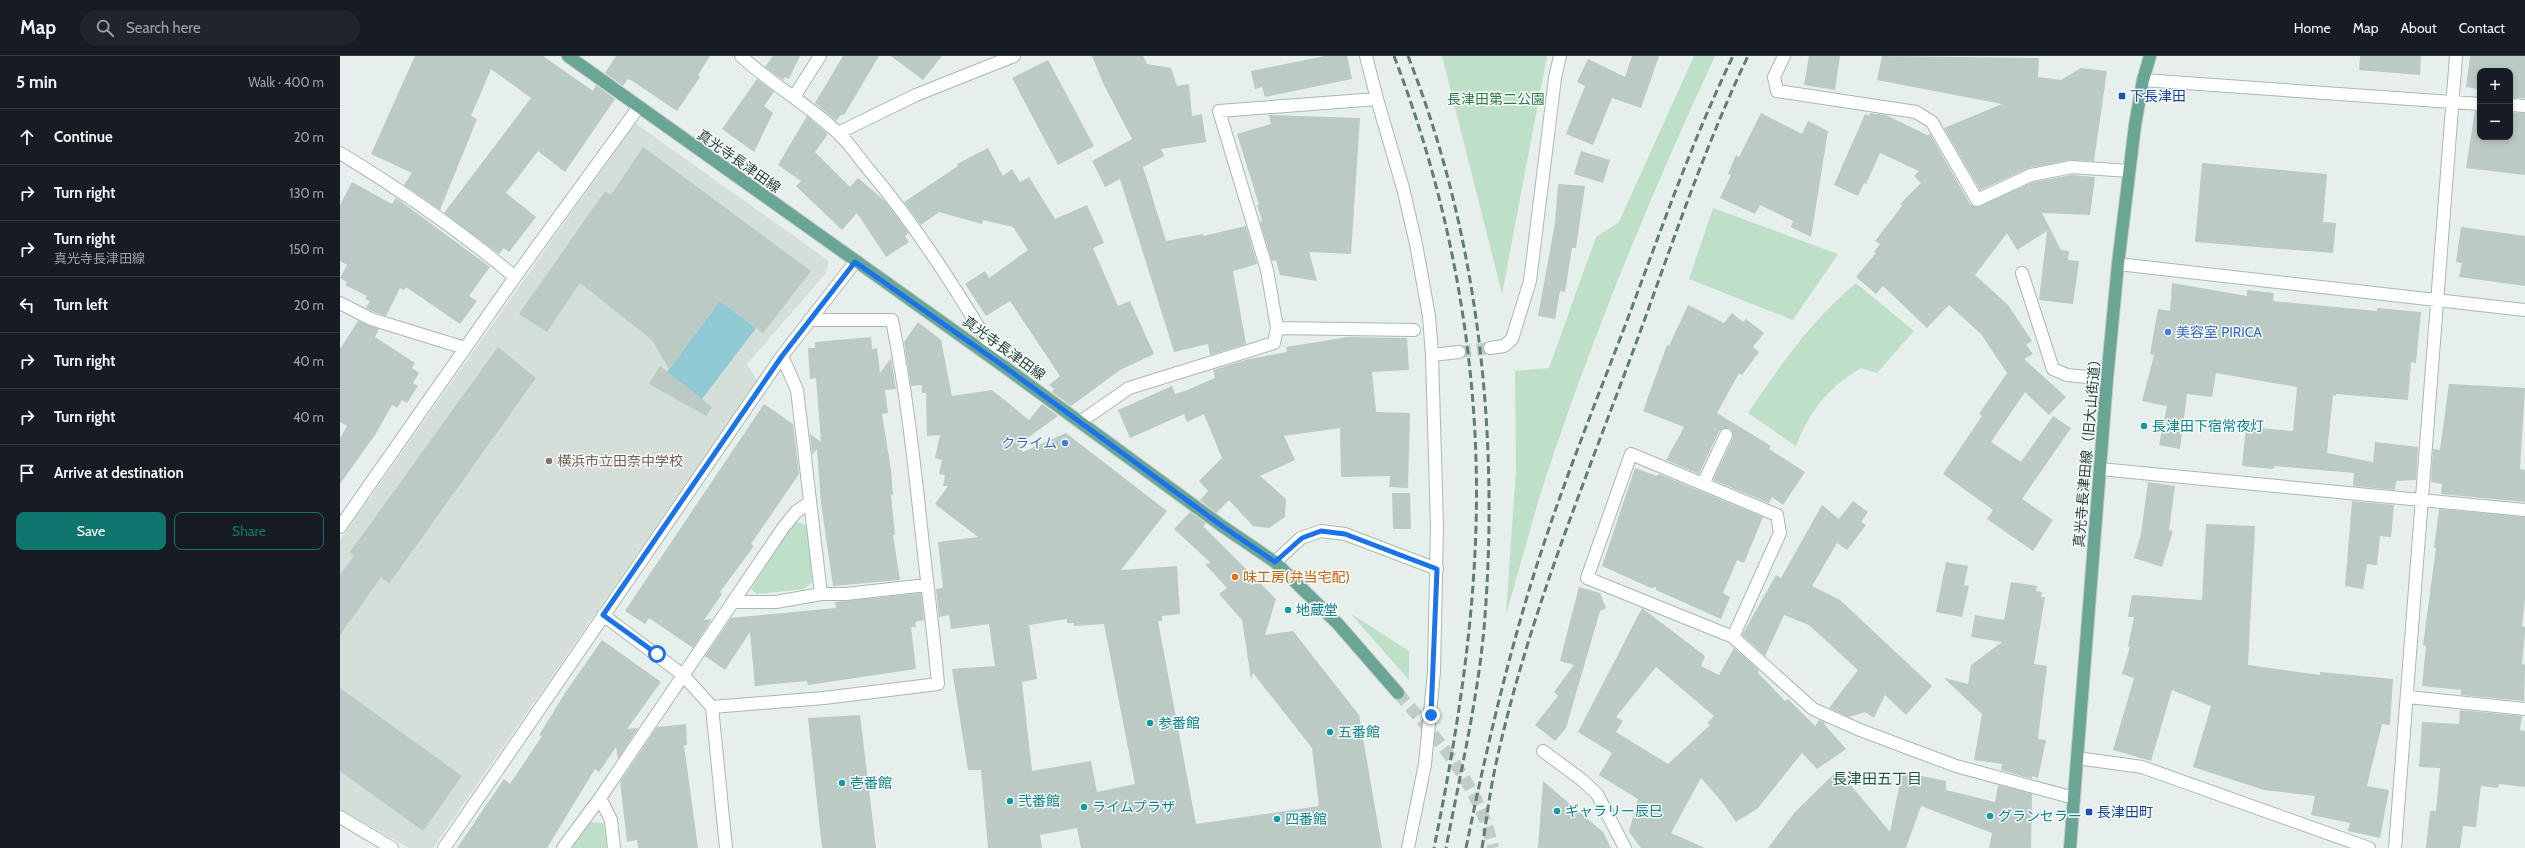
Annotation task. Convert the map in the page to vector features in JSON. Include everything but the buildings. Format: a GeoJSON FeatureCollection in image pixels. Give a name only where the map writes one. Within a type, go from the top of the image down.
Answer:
{"type":"FeatureCollection","features":[{"type":"Feature","properties":{"kind":"main road","name":"真光寺長津田線"},"geometry":{"type":"LineString","coordinates":[[568,56],[638,108],[1002,365],[1222,526],[1275,562],[1338,624],[1398,693]]}},
{"type":"Feature","properties":{"kind":"main road","name":"真光寺長津田線（旧大山街道）"},"geometry":{"type":"LineString","coordinates":[[2070,848],[2107,379],[2118,264],[2129,170],[2143,80],[2150,56]]}},
{"type":"Feature","properties":{"kind":"street"},"geometry":{"type":"LineString","coordinates":[[740,56],[757,72],[794,97],[838,133],[890,195],[948,278],[1002,365]]}},
{"type":"Feature","properties":{"kind":"street"},"geometry":{"type":"LineString","coordinates":[[794,97],[820,56]]}},
{"type":"Feature","properties":{"kind":"street"},"geometry":{"type":"LineString","coordinates":[[838,133],[916,95],[1014,56]]}},
{"type":"Feature","properties":{"kind":"street"},"geometry":{"type":"LineString","coordinates":[[1366,56],[1376,99],[1404,188],[1429,316],[1432,355],[1437,569],[1431,715],[1425,764],[1408,848]]}},
{"type":"Feature","properties":{"kind":"street"},"geometry":{"type":"LineString","coordinates":[[1490,348],[1504,346],[1512,339],[1530,281],[1554,85],[1560,56]]}},
{"type":"Feature","properties":{"kind":"street"},"geometry":{"type":"LineString","coordinates":[[1784,56],[1774,77],[1777,91],[1916,112],[1932,122],[1977,200],[2031,175],[2065,168],[2129,170]]}},
{"type":"Feature","properties":{"kind":"street"},"geometry":{"type":"LineString","coordinates":[[2395,848],[2408,697],[2456,56]]}},
{"type":"Feature","properties":{"kind":"street"},"geometry":{"type":"LineString","coordinates":[[2143,80],[2477,104]]}},
{"type":"Feature","properties":{"kind":"street"},"geometry":{"type":"LineString","coordinates":[[1080,422],[1129,388],[1274,343],[1277,328],[1267,270],[1219,111],[1376,99]]}},
{"type":"Feature","properties":{"kind":"street"},"geometry":{"type":"LineString","coordinates":[[2513,105],[2525,106]]}},
{"type":"Feature","properties":{"kind":"street"},"geometry":{"type":"LineString","coordinates":[[340,527],[515,277],[638,108]]}},
{"type":"Feature","properties":{"kind":"street"},"geometry":{"type":"LineString","coordinates":[[340,153],[384,179],[475,244],[515,277]]}},
{"type":"Feature","properties":{"kind":"street"},"geometry":{"type":"LineString","coordinates":[[444,848],[782,356],[855,262]]}},
{"type":"Feature","properties":{"kind":"street"},"geometry":{"type":"LineString","coordinates":[[2118,264],[2525,310]]}},
{"type":"Feature","properties":{"kind":"street"},"geometry":{"type":"LineString","coordinates":[[2022,273],[2053,369],[2067,375],[2107,379]]}},
{"type":"Feature","properties":{"kind":"street"},"geometry":{"type":"LineString","coordinates":[[340,305],[371,319],[466,348]]}},
{"type":"Feature","properties":{"kind":"street"},"geometry":{"type":"LineString","coordinates":[[712,707],[824,698],[938,684],[934,623],[927,585],[904,377],[892,320],[809,320]]}},
{"type":"Feature","properties":{"kind":"street"},"geometry":{"type":"LineString","coordinates":[[1277,328],[1414,330]]}},
{"type":"Feature","properties":{"kind":"street"},"geometry":{"type":"LineString","coordinates":[[1432,355],[1459,352]]}},
{"type":"Feature","properties":{"kind":"street"},"geometry":{"type":"LineString","coordinates":[[782,356],[797,390],[821,594]]}},
{"type":"Feature","properties":{"kind":"street"},"geometry":{"type":"LineString","coordinates":[[1703,484],[1726,435]]}},
{"type":"Feature","properties":{"kind":"street"},"geometry":{"type":"LineString","coordinates":[[1733,637],[1780,533],[1777,514],[1631,454],[1587,578],[1733,637],[1813,709],[1860,730],[1956,766],[2074,798]]}},
{"type":"Feature","properties":{"kind":"street"},"geometry":{"type":"LineString","coordinates":[[2100,469],[2525,510]]}},
{"type":"Feature","properties":{"kind":"street"},"geometry":{"type":"LineString","coordinates":[[563,848],[600,798],[783,528],[796,512],[810,502]]}},
{"type":"Feature","properties":{"kind":"street"},"geometry":{"type":"LineString","coordinates":[[1275,562],[1302,538],[1321,531],[1345,534],[1437,569]]}},
{"type":"Feature","properties":{"kind":"street"},"geometry":{"type":"LineString","coordinates":[[733,602],[776,602],[821,594],[846,594],[927,585]]}},
{"type":"Feature","properties":{"kind":"street"},"geometry":{"type":"LineString","coordinates":[[603,615],[683,675],[712,707],[726,848]]}},
{"type":"Feature","properties":{"kind":"street"},"geometry":{"type":"LineString","coordinates":[[2408,697],[2525,709]]}},
{"type":"Feature","properties":{"kind":"street"},"geometry":{"type":"LineString","coordinates":[[1543,751],[1582,780],[1597,794],[1625,848]]}},
{"type":"Feature","properties":{"kind":"street"},"geometry":{"type":"LineString","coordinates":[[2077,758],[2142,767],[2369,848]]}},
{"type":"Feature","properties":{"kind":"street"},"geometry":{"type":"LineString","coordinates":[[600,798],[611,820],[614,848]]}},
{"type":"Feature","properties":{"kind":"street"},"geometry":{"type":"LineString","coordinates":[[340,817],[392,848]]}},
{"type":"Feature","properties":{"kind":"shaded area","name":"横浜市立田奈中学校"},"geometry":{"type":"Polygon","coordinates":[[[635,123],[829,261],[826,273],[747,364],[757,381],[433,848],[409,848],[340,809],[340,540],[635,123]]]}},
{"type":"Feature","properties":{"kind":"green space","name":"長津田第二公園"},"geometry":{"type":"Polygon","coordinates":[[[1442,56],[1547,56],[1502,294],[1442,56]]]}},
{"type":"Feature","properties":{"kind":"green space"},"geometry":{"type":"Polygon","coordinates":[[[1694,56],[1715,56],[1667,162],[1601,322],[1543,486],[1506,614],[1516,469],[1515,371],[1549,368],[1596,237],[1619,222],[1694,56]]]}},
{"type":"Feature","properties":{"kind":"green space"},"geometry":{"type":"Polygon","coordinates":[[[1713,208],[1838,254],[1793,320],[1689,279],[1713,208]]]}},
{"type":"Feature","properties":{"kind":"green space"},"geometry":{"type":"Polygon","coordinates":[[[1856,283],[1914,331],[1877,373],[1861,368],[1829,392],[1814,411],[1796,446],[1748,413],[1785,360],[1811,328],[1824,313],[1856,283]]]}},
{"type":"Feature","properties":{"kind":"green space"},"geometry":{"type":"Polygon","coordinates":[[[794,521],[807,525],[814,581],[804,589],[757,594],[751,589],[794,521]]]}},
{"type":"Feature","properties":{"kind":"green space"},"geometry":{"type":"Polygon","coordinates":[[[1350,613],[1409,651],[1409,680],[1350,613]]]}},
{"type":"Feature","properties":{"kind":"green space"},"geometry":{"type":"Polygon","coordinates":[[[588,822],[604,823],[607,848],[570,848],[588,822]]]}},
{"type":"Feature","properties":{"kind":"water"},"geometry":{"type":"Polygon","coordinates":[[[720,301],[756,328],[702,399],[667,372],[720,301]]]}},
{"type":"Feature","properties":{"kind":"tunnel"},"geometry":{"type":"LineString","coordinates":[[1459,352],[1490,348]]}},
{"type":"Feature","properties":{"kind":"tunnel"},"geometry":{"type":"LineString","coordinates":[[1398,693],[1456,764],[1478,804],[1487,825],[1493,848]]}},
{"type":"Feature","properties":{"kind":"railway"},"geometry":{"type":"LineString","coordinates":[[1394,56],[1427,153],[1452,254],[1468,356],[1476,459],[1475,557],[1466,655],[1452,752],[1434,848]]}},
{"type":"Feature","properties":{"kind":"railway"},"geometry":{"type":"LineString","coordinates":[[1408,56],[1432,124],[1452,194],[1467,266],[1479,338],[1486,411],[1489,484],[1488,557],[1484,629],[1473,712],[1446,848]]}},
{"type":"Feature","properties":{"kind":"railway"},"geometry":{"type":"LineString","coordinates":[[1466,848],[1487,749],[1503,684],[1530,587],[1552,519],[1678,186],[1704,120],[1733,56]]}},
{"type":"Feature","properties":{"kind":"railway"},"geometry":{"type":"LineString","coordinates":[[1482,848],[1492,782],[1506,719],[1537,613],[1701,166],[1731,92],[1748,56]]}},
{"type":"Feature","properties":{"kind":"place","name":"下長津田"},"geometry":{"type":"Point","coordinates":[2122,96]}},
{"type":"Feature","properties":{"kind":"place","name":"美容室 PIRICA"},"geometry":{"type":"Point","coordinates":[2168,332]}},
{"type":"Feature","properties":{"kind":"place","name":"長津田下宿常夜灯"},"geometry":{"type":"Point","coordinates":[2144,426]}},
{"type":"Feature","properties":{"kind":"place","name":"クライム"},"geometry":{"type":"Point","coordinates":[1065,443]}},
{"type":"Feature","properties":{"kind":"place","name":"横浜市立田奈中学校"},"geometry":{"type":"Point","coordinates":[549,461]}},
{"type":"Feature","properties":{"kind":"place","name":"味工房(弁当宅配)"},"geometry":{"type":"Point","coordinates":[1235,577]}},
{"type":"Feature","properties":{"kind":"place","name":"地蔵堂"},"geometry":{"type":"Point","coordinates":[1288,610]}},
{"type":"Feature","properties":{"kind":"place","name":"参番館"},"geometry":{"type":"Point","coordinates":[1150,723]}},
{"type":"Feature","properties":{"kind":"place","name":"五番館"},"geometry":{"type":"Point","coordinates":[1330,732]}},
{"type":"Feature","properties":{"kind":"place","name":"壱番館"},"geometry":{"type":"Point","coordinates":[842,783]}},
{"type":"Feature","properties":{"kind":"place","name":"弐番館"},"geometry":{"type":"Point","coordinates":[1010,801]}},
{"type":"Feature","properties":{"kind":"place","name":"ライムプラザ"},"geometry":{"type":"Point","coordinates":[1084,807]}},
{"type":"Feature","properties":{"kind":"place","name":"ギャラリー辰巳"},"geometry":{"type":"Point","coordinates":[1557,811]}},
{"type":"Feature","properties":{"kind":"place","name":"長津田町"},"geometry":{"type":"Point","coordinates":[2089,812]}},
{"type":"Feature","properties":{"kind":"place","name":"グランセラー"},"geometry":{"type":"Point","coordinates":[1990,816]}},
{"type":"Feature","properties":{"kind":"place","name":"四番館"},"geometry":{"type":"Point","coordinates":[1277,819]}},
{"type":"Feature","properties":{"kind":"district","name":"長津田五丁目"},"geometry":{"type":"Point","coordinates":[1877,779]}},
{"type":"Feature","properties":{"kind":"route"},"geometry":{"type":"LineString","coordinates":[[657,654],[603,615],[782,356],[855,262],[1002,365],[1222,526],[1275,562],[1302,538],[1321,531],[1345,534],[1437,569],[1434,672],[1431,715]]}}]}
